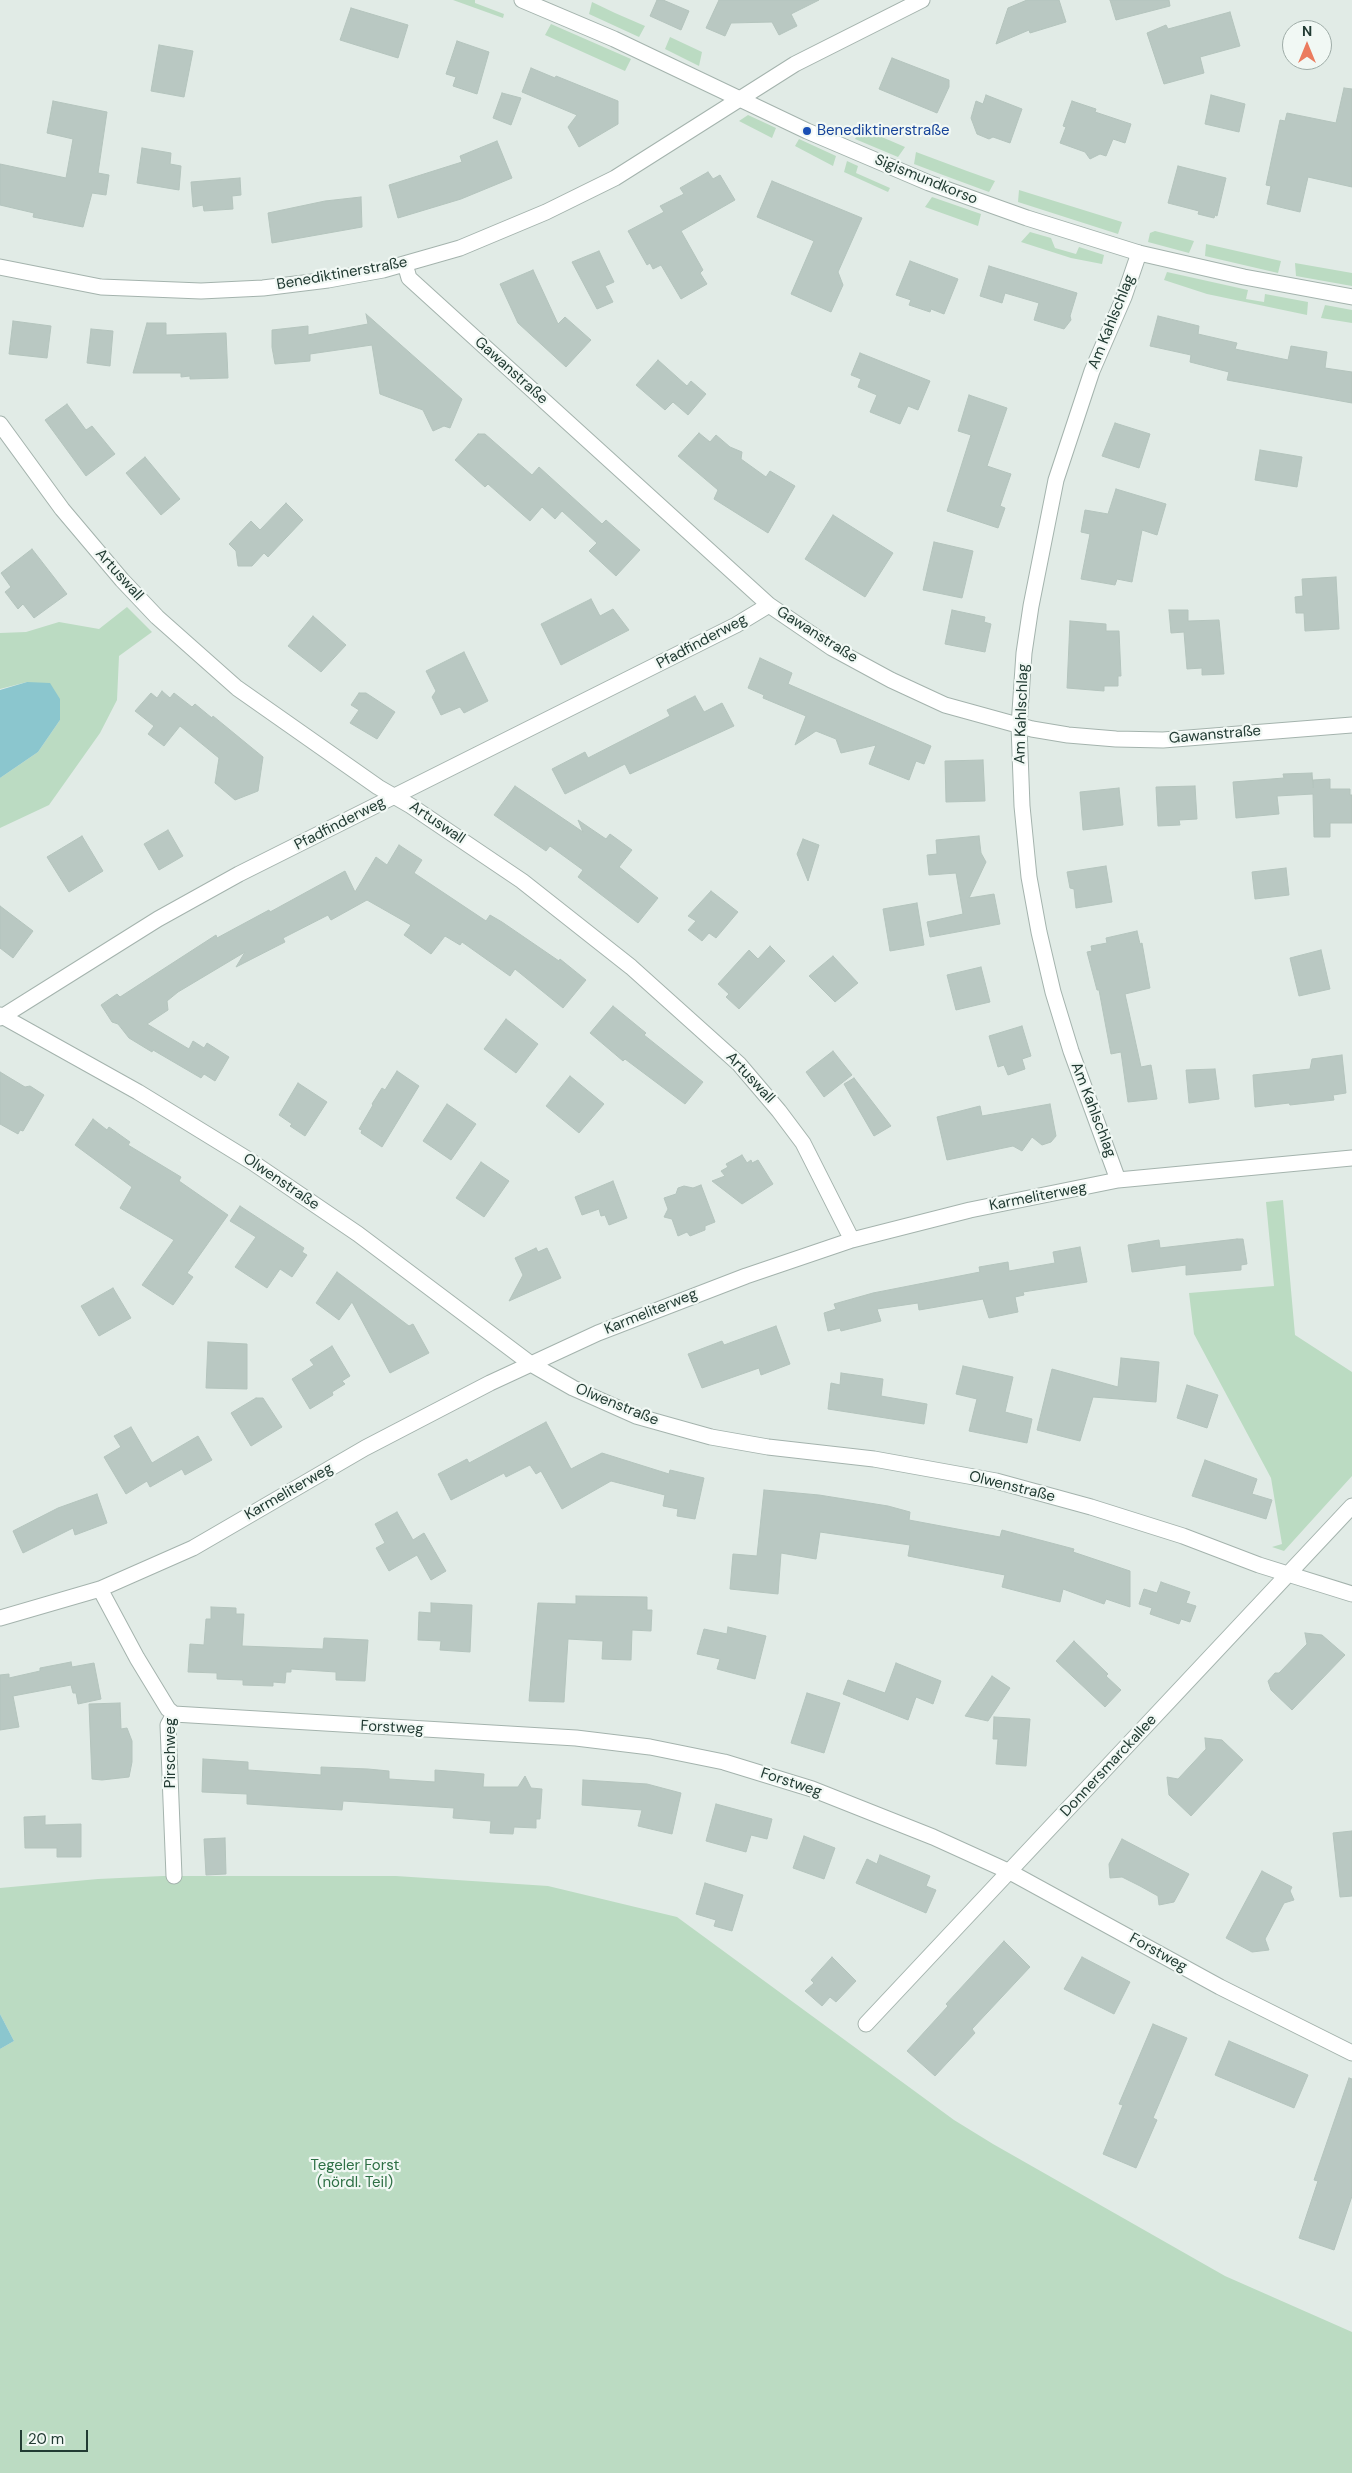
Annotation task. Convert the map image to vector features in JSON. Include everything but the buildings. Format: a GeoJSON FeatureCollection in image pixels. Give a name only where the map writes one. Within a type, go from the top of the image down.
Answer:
{"type":"FeatureCollection","features":[{"type":"Feature","properties":{"kind":"street","name":"Sigismundkorso"},"geometry":{"type":"LineString","coordinates":[[522,0],[577,22],[807,131],[929,183],[1032,220],[1140,253],[1244,278],[1352,297]]}},
{"type":"Feature","properties":{"kind":"street","name":"Benediktinerstraße"},"geometry":{"type":"LineString","coordinates":[[0,267],[101,287],[201,291],[263,288],[328,280],[405,264],[460,248],[496,234],[614,178],[795,64],[922,0]]}},
{"type":"Feature","properties":{"kind":"street","name":"Am Kahlschlag"},"geometry":{"type":"LineString","coordinates":[[1118,1180],[1070,1051],[1053,992],[1039,932],[1029,877],[1023,815],[1019,726],[1024,654],[1031,606],[1056,480],[1092,371],[1124,297],[1140,253]]}},
{"type":"Feature","properties":{"kind":"street","name":"Gawanstraße"},"geometry":{"type":"LineString","coordinates":[[405,264],[409,278],[769,605],[832,648],[891,680],[945,705],[1019,726],[1068,735],[1163,740],[1352,725]]}},
{"type":"Feature","properties":{"kind":"street","name":"Artuswall"},"geometry":{"type":"LineString","coordinates":[[0,424],[62,509],[122,580],[158,617],[237,688],[522,881],[631,967],[739,1064],[780,1111],[803,1143],[852,1240]]}},
{"type":"Feature","properties":{"kind":"street","name":"Pfadfinderweg"},"geometry":{"type":"LineString","coordinates":[[1,1017],[174,910],[239,874],[736,625],[769,605]]}},
{"type":"Feature","properties":{"kind":"street","name":"Olwenstraße"},"geometry":{"type":"LineString","coordinates":[[1,1017],[138,1092],[252,1162],[358,1234],[531,1364],[573,1388],[645,1419],[711,1437],[768,1447],[874,1458],[996,1482],[1091,1507],[1183,1536],[1289,1574],[1352,1594]]}},
{"type":"Feature","properties":{"kind":"street","name":"Karmeliterweg"},"geometry":{"type":"LineString","coordinates":[[0,1618],[100,1589],[193,1548],[365,1448],[531,1364],[598,1333],[672,1303],[852,1240],[970,1210],[1118,1180],[1352,1158]]}},
{"type":"Feature","properties":{"kind":"street","name":"Donnersmarckallee"},"geometry":{"type":"LineString","coordinates":[[866,2024],[1352,1506]]}},
{"type":"Feature","properties":{"kind":"street","name":"Pirschweg"},"geometry":{"type":"LineString","coordinates":[[100,1589],[137,1658],[168,1709],[174,1714],[168,1725],[174,1876]]}},
{"type":"Feature","properties":{"kind":"street","name":"Forstweg"},"geometry":{"type":"LineString","coordinates":[[174,1714],[576,1738],[650,1747],[724,1762],[812,1789],[933,1837],[1010,1872],[1220,1987],[1352,2054]]}},
{"type":"Feature","properties":{"kind":"green space"},"geometry":{"type":"Polygon","coordinates":[[[453,0],[475,0],[475,3],[504,14],[503,18],[453,0]]]}},
{"type":"Feature","properties":{"kind":"green space"},"geometry":{"type":"Polygon","coordinates":[[[592,2],[645,26],[639,37],[589,14],[592,2]]]}},
{"type":"Feature","properties":{"kind":"green space"},"geometry":{"type":"Polygon","coordinates":[[[551,24],[631,59],[625,71],[545,35],[551,24]]]}},
{"type":"Feature","properties":{"kind":"green space"},"geometry":{"type":"Polygon","coordinates":[[[670,37],[702,52],[699,66],[665,49],[670,37]]]}},
{"type":"Feature","properties":{"kind":"green space"},"geometry":{"type":"Polygon","coordinates":[[[748,115],[776,128],[772,138],[739,121],[748,115]]]}},
{"type":"Feature","properties":{"kind":"green space"},"geometry":{"type":"Polygon","coordinates":[[[861,128],[905,147],[898,157],[855,139],[861,128]]]}},
{"type":"Feature","properties":{"kind":"green space"},"geometry":{"type":"Polygon","coordinates":[[[799,139],[836,156],[833,166],[795,146],[799,139]]]}},
{"type":"Feature","properties":{"kind":"green space"},"geometry":{"type":"Polygon","coordinates":[[[916,152],[995,181],[989,192],[914,164],[916,152]]]}},
{"type":"Feature","properties":{"kind":"green space"},"geometry":{"type":"Polygon","coordinates":[[[847,161],[858,166],[856,173],[890,188],[888,192],[844,172],[847,161]]]}},
{"type":"Feature","properties":{"kind":"green space"},"geometry":{"type":"Polygon","coordinates":[[[1019,190],[1122,222],[1118,234],[1018,202],[1019,190]]]}},
{"type":"Feature","properties":{"kind":"green space"},"geometry":{"type":"Polygon","coordinates":[[[932,197],[981,214],[978,226],[925,207],[932,197]]]}},
{"type":"Feature","properties":{"kind":"green space"},"geometry":{"type":"Polygon","coordinates":[[[1155,231],[1194,241],[1189,253],[1148,242],[1150,233],[1155,231]]]}},
{"type":"Feature","properties":{"kind":"green space"},"geometry":{"type":"Polygon","coordinates":[[[1030,232],[1051,238],[1055,248],[1076,254],[1079,247],[1104,255],[1102,264],[1071,258],[1021,242],[1030,232]]]}},
{"type":"Feature","properties":{"kind":"green space"},"geometry":{"type":"Polygon","coordinates":[[[1206,244],[1281,261],[1278,273],[1205,256],[1206,244]]]}},
{"type":"Feature","properties":{"kind":"green space"},"geometry":{"type":"Polygon","coordinates":[[[1295,263],[1352,273],[1352,286],[1296,276],[1295,263]]]}},
{"type":"Feature","properties":{"kind":"green space"},"geometry":{"type":"Polygon","coordinates":[[[1167,272],[1248,290],[1246,299],[1264,302],[1265,294],[1308,302],[1307,315],[1207,294],[1164,280],[1167,272]]]}},
{"type":"Feature","properties":{"kind":"green space"},"geometry":{"type":"Polygon","coordinates":[[[1325,305],[1352,310],[1352,323],[1321,318],[1325,305]]]}},
{"type":"Feature","properties":{"kind":"green space"},"geometry":{"type":"Polygon","coordinates":[[[127,607],[152,632],[119,656],[117,700],[100,733],[49,805],[0,828],[0,778],[38,752],[60,720],[27,682],[0,689],[0,633],[26,632],[59,622],[99,629],[127,607]]]}},
{"type":"Feature","properties":{"kind":"green space"},"geometry":{"type":"Polygon","coordinates":[[[1283,1200],[1295,1335],[1352,1372],[1352,1476],[1284,1551],[1272,1547],[1282,1544],[1271,1478],[1194,1334],[1189,1293],[1274,1286],[1266,1202],[1283,1200]]]}},
{"type":"Feature","properties":{"kind":"green space","name":"Tegeler Forst (nördl. Teil)"},"geometry":{"type":"Polygon","coordinates":[[[163,1876],[396,1876],[548,1886],[677,1917],[954,2120],[993,2144],[1225,2276],[1352,2332],[1352,2473],[0,2473],[0,2049],[14,2041],[0,2014],[0,1888],[98,1879],[163,1876]]]}},
{"type":"Feature","properties":{"kind":"water"},"geometry":{"type":"Polygon","coordinates":[[[27,682],[50,683],[60,699],[60,720],[38,752],[0,778],[0,690],[27,682]]]}},
{"type":"Feature","properties":{"kind":"water"},"geometry":{"type":"Polygon","coordinates":[[[0,2014],[14,2041],[0,2049],[0,2014]]]}},
{"type":"Feature","properties":{"kind":"place","name":"Benediktinerstraße"},"geometry":{"type":"Point","coordinates":[807,131]}}]}
